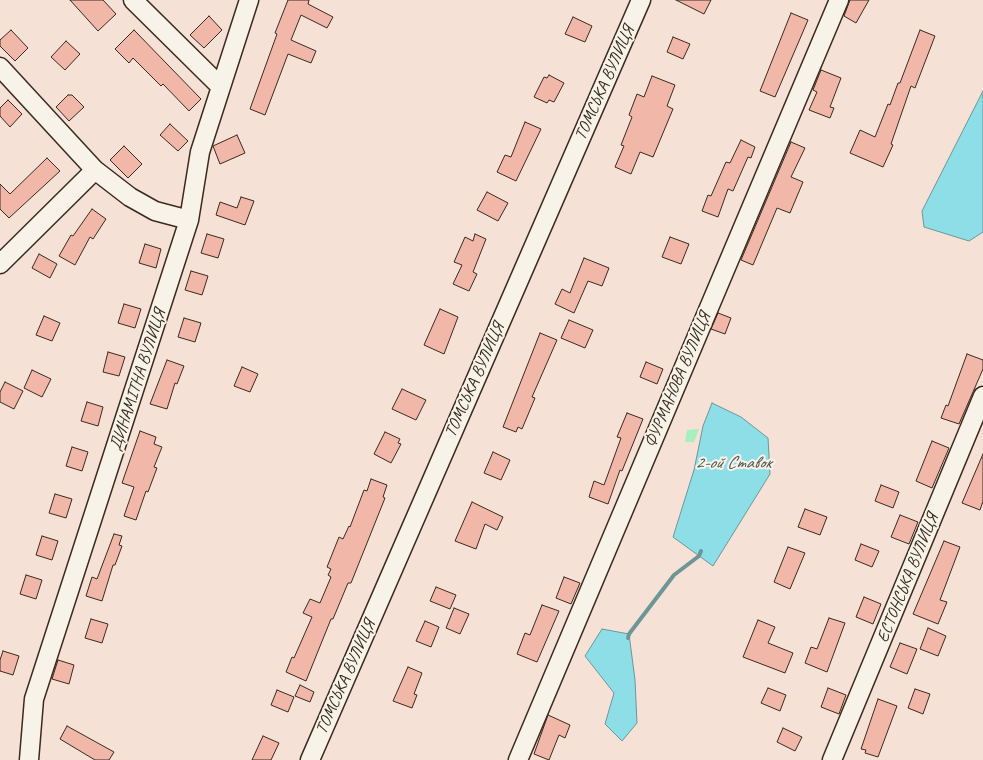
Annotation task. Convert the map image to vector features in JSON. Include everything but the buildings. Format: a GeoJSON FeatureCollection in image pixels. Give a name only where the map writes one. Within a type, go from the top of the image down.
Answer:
{"type":"FeatureCollection","features":[{"type":"Feature","properties":{"kind":"street"},"geometry":{"type":"LineString","coordinates":[[133,0],[221,87]]}},
{"type":"Feature","properties":{"kind":"street","name":"ДИНАМІТНА ВУЛИЦЯ"},"geometry":{"type":"LineString","coordinates":[[29,760],[34,699],[189,220],[200,152],[249,0]]}},
{"type":"Feature","properties":{"kind":"street","name":"ТОМСЬКА ВУЛИЦЯ"},"geometry":{"type":"LineString","coordinates":[[310,760],[641,0]]}},
{"type":"Feature","properties":{"kind":"street","name":"ФУРМАНОВА ВУЛИЦЯ"},"geometry":{"type":"LineString","coordinates":[[518,760],[838,0]]}},
{"type":"Feature","properties":{"kind":"street"},"geometry":{"type":"LineString","coordinates":[[1,71],[96,170],[130,197],[155,212],[189,220]]}},
{"type":"Feature","properties":{"kind":"street"},"geometry":{"type":"LineString","coordinates":[[0,264],[96,170]]}},
{"type":"Feature","properties":{"kind":"street","name":"ЕСТОНСЬКА ВУЛИЦЯ"},"geometry":{"type":"LineString","coordinates":[[832,760],[983,396]]}},
{"type":"Feature","properties":{"kind":"green space"},"geometry":{"type":"Polygon","coordinates":[[[699,429],[694,442],[685,442],[687,430],[699,429]]]}},
{"type":"Feature","properties":{"kind":"water"},"geometry":{"type":"Polygon","coordinates":[[[983,91],[983,232],[969,241],[924,227],[922,211],[983,91]]]}},
{"type":"Feature","properties":{"kind":"water","name":"2-ой Ставок"},"geometry":{"type":"Polygon","coordinates":[[[712,403],[741,417],[768,438],[770,474],[713,566],[673,537],[694,470],[703,426],[712,403]]]}},
{"type":"Feature","properties":{"kind":"water"},"geometry":{"type":"Polygon","coordinates":[[[602,629],[629,634],[635,680],[637,723],[622,741],[605,724],[614,693],[585,656],[602,629]]]}},
{"type":"Feature","properties":{"kind":"waterway"},"geometry":{"type":"LineString","coordinates":[[628,638],[629,634],[674,575],[699,556],[701,551]]}}]}
